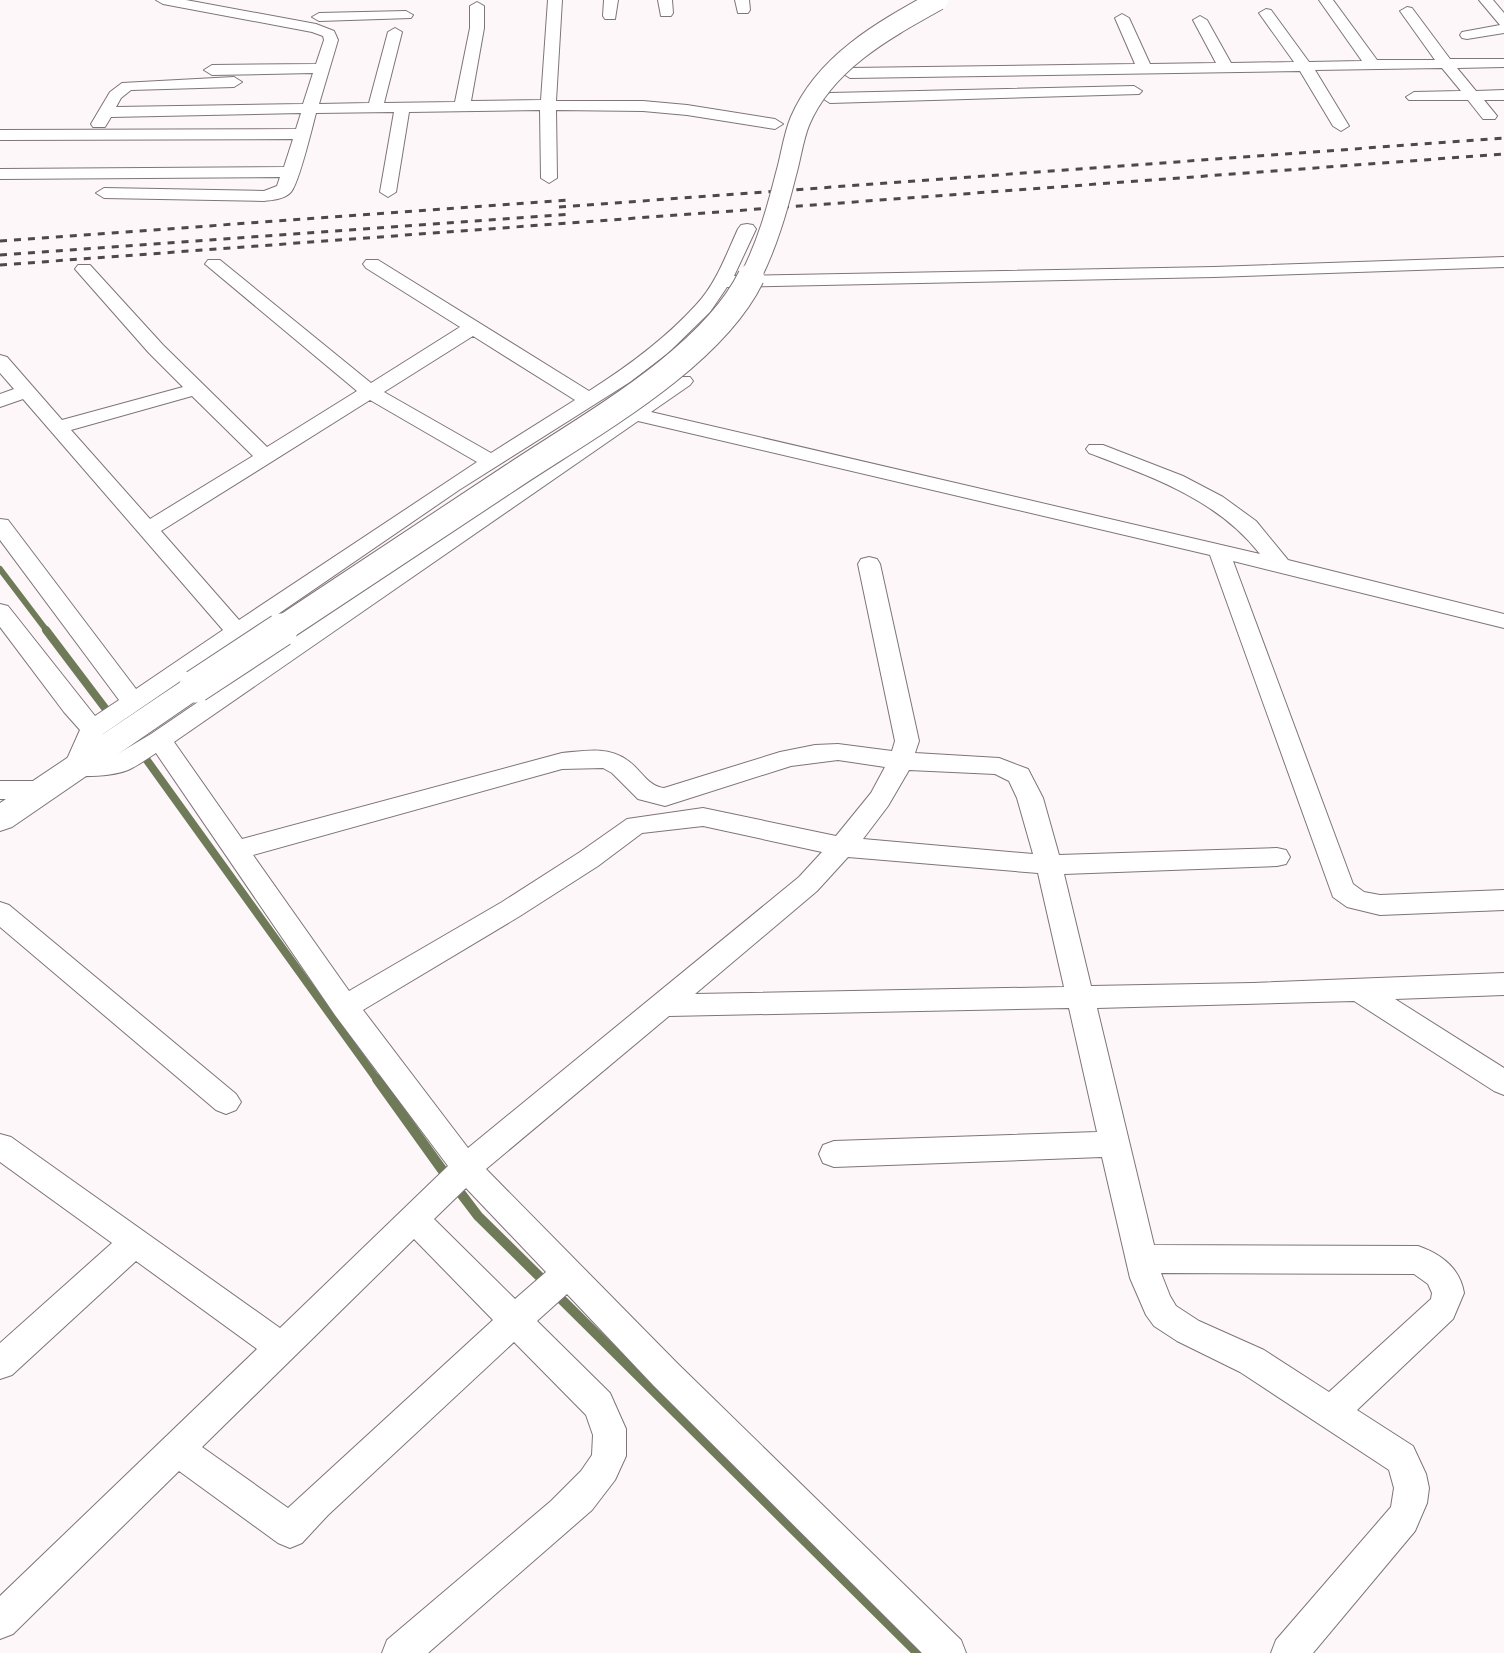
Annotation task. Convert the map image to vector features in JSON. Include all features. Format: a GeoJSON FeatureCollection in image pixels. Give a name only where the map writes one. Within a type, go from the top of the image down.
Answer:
{"type":"FeatureCollection","features":[{"type":"Feature","properties":{"kind":"street"},"geometry":{"type":"LineString","coordinates":[[163,0],[318,23],[406,15]]}},
{"type":"Feature","properties":{"kind":"street"},"geometry":{"type":"LineString","coordinates":[[318,23],[324,0]]}},
{"type":"Feature","properties":{"kind":"street"},"geometry":{"type":"LineString","coordinates":[[549,178],[548,105],[555,0]]}},
{"type":"Feature","properties":{"kind":"street"},"geometry":{"type":"LineString","coordinates":[[610,16],[611,0]]}},
{"type":"Feature","properties":{"kind":"street"},"geometry":{"type":"LineString","coordinates":[[0,819],[609,412],[654,380],[692,348],[718,323],[749,282],[768,233],[806,106],[840,62],[860,46],[938,0]]}},
{"type":"Feature","properties":{"kind":"street"},"geometry":{"type":"LineString","coordinates":[[1326,0],[1373,66]]}},
{"type":"Feature","properties":{"kind":"street"},"geometry":{"type":"LineString","coordinates":[[1486,0],[1504,22]]}},
{"type":"Feature","properties":{"kind":"street"},"geometry":{"type":"LineString","coordinates":[[462,106],[477,28],[477,6]]}},
{"type":"Feature","properties":{"kind":"street"},"geometry":{"type":"LineString","coordinates":[[1407,11],[1446,64],[1489,116]]}},
{"type":"Feature","properties":{"kind":"street"},"geometry":{"type":"LineString","coordinates":[[1266,13],[1305,67],[1341,126]]}},
{"type":"Feature","properties":{"kind":"street"},"geometry":{"type":"LineString","coordinates":[[1122,18],[1146,69]]}},
{"type":"Feature","properties":{"kind":"street"},"geometry":{"type":"LineString","coordinates":[[1200,20],[1226,68]]}},
{"type":"Feature","properties":{"kind":"street"},"geometry":{"type":"LineString","coordinates":[[104,193],[271,195],[285,189],[331,40],[329,34],[318,23]]}},
{"type":"Feature","properties":{"kind":"street"},"geometry":{"type":"LineString","coordinates":[[1467,35],[1504,29]]}},
{"type":"Feature","properties":{"kind":"street"},"geometry":{"type":"LineString","coordinates":[[375,108],[395,32]]}},
{"type":"Feature","properties":{"kind":"street"},"geometry":{"type":"LineString","coordinates":[[850,73],[1504,63]]}},
{"type":"Feature","properties":{"kind":"street"},"geometry":{"type":"LineString","coordinates":[[200,70],[322,68]]}},
{"type":"Feature","properties":{"kind":"street"},"geometry":{"type":"LineString","coordinates":[[93,135],[114,95],[128,86],[234,82]]}},
{"type":"Feature","properties":{"kind":"street"},"geometry":{"type":"LineString","coordinates":[[830,98],[1134,91]]}},
{"type":"Feature","properties":{"kind":"street"},"geometry":{"type":"LineString","coordinates":[[1414,97],[1504,95]]}},
{"type":"Feature","properties":{"kind":"street"},"geometry":{"type":"LineString","coordinates":[[106,112],[548,105],[654,107],[775,124]]}},
{"type":"Feature","properties":{"kind":"street"},"geometry":{"type":"LineString","coordinates":[[388,192],[402,108]]}},
{"type":"Feature","properties":{"kind":"street"},"geometry":{"type":"LineString","coordinates":[[0,135],[301,134]]}},
{"type":"Feature","properties":{"kind":"street"},"geometry":{"type":"LineString","coordinates":[[0,174],[290,172]]}},
{"type":"Feature","properties":{"kind":"street"},"geometry":{"type":"LineString","coordinates":[[75,768],[112,716],[661,350],[704,308],[721,282],[747,229]]}},
{"type":"Feature","properties":{"kind":"street"},"geometry":{"type":"LineString","coordinates":[[721,282],[1214,272],[1504,262]]}},
{"type":"Feature","properties":{"kind":"street"},"geometry":{"type":"LineString","coordinates":[[214,264],[370,392],[492,462]]}},
{"type":"Feature","properties":{"kind":"street"},"geometry":{"type":"LineString","coordinates":[[372,264],[589,400]]}},
{"type":"Feature","properties":{"kind":"street"},"geometry":{"type":"LineString","coordinates":[[84,269],[196,388],[265,457]]}},
{"type":"Feature","properties":{"kind":"street"},"geometry":{"type":"LineString","coordinates":[[148,530],[474,327]]}},
{"type":"Feature","properties":{"kind":"street"},"geometry":{"type":"LineString","coordinates":[[0,361],[237,632]]}},
{"type":"Feature","properties":{"kind":"street"},"geometry":{"type":"LineString","coordinates":[[75,768],[118,764],[147,748],[682,381]]}},
{"type":"Feature","properties":{"kind":"street"},"geometry":{"type":"LineString","coordinates":[[58,427],[196,388]]}},
{"type":"Feature","properties":{"kind":"street"},"geometry":{"type":"LineString","coordinates":[[0,400],[26,391]]}},
{"type":"Feature","properties":{"kind":"street"},"geometry":{"type":"LineString","coordinates":[[634,414],[1219,550],[1504,621]]}},
{"type":"Feature","properties":{"kind":"street"},"geometry":{"type":"LineString","coordinates":[[1096,448],[1157,472],[1221,506],[1247,525],[1281,565]]}},
{"type":"Feature","properties":{"kind":"street"},"geometry":{"type":"LineString","coordinates":[[0,525],[112,716]]}},
{"type":"Feature","properties":{"kind":"street"},"geometry":{"type":"LineString","coordinates":[[1219,550],[1342,890],[1356,900],[1380,905],[1504,900]]}},
{"type":"Feature","properties":{"kind":"street"},"geometry":{"type":"LineString","coordinates":[[0,1621],[463,1172],[808,884],[843,848],[864,821],[902,761],[907,741],[869,564]]}},
{"type":"Feature","properties":{"kind":"street"},"geometry":{"type":"LineString","coordinates":[[0,611],[72,706],[112,716]]}},
{"type":"Feature","properties":{"kind":"street"},"geometry":{"type":"LineString","coordinates":[[147,748],[236,850],[463,1172],[556,1283],[666,1376],[948,1653]]}},
{"type":"Feature","properties":{"kind":"street"},"geometry":{"type":"LineString","coordinates":[[236,850],[562,761],[603,759],[615,763],[645,794],[654,797],[665,797],[789,758],[815,753],[838,752],[902,761],[999,766],[1019,775],[1030,798],[1049,865],[1141,1259],[1157,1305],[1166,1316],[1188,1331],[1252,1361],[1401,1458],[1413,1482],[1413,1496],[1403,1519],[1289,1653]]}},
{"type":"Feature","properties":{"kind":"street"},"geometry":{"type":"LineString","coordinates":[[0,790],[42,790]]}},
{"type":"Feature","properties":{"kind":"street"},"geometry":{"type":"LineString","coordinates":[[345,1007],[590,860],[636,825],[703,817],[843,848],[1049,865],[1277,856]]}},
{"type":"Feature","properties":{"kind":"street"},"geometry":{"type":"LineString","coordinates":[[0,912],[226,1102]]}},
{"type":"Feature","properties":{"kind":"street"},"geometry":{"type":"LineString","coordinates":[[663,1005],[1253,994],[1504,984]]}},
{"type":"Feature","properties":{"kind":"street"},"geometry":{"type":"LineString","coordinates":[[1359,990],[1504,1083]]}},
{"type":"Feature","properties":{"kind":"street"},"geometry":{"type":"LineString","coordinates":[[834,1154],[1114,1144]]}},
{"type":"Feature","properties":{"kind":"street"},"geometry":{"type":"LineString","coordinates":[[0,1146],[282,1348]]}},
{"type":"Feature","properties":{"kind":"street"},"geometry":{"type":"LineString","coordinates":[[400,1653],[555,1519],[598,1477],[609,1457],[611,1437],[609,1423],[598,1404],[514,1321],[424,1210]]}},
{"type":"Feature","properties":{"kind":"street"},"geometry":{"type":"LineString","coordinates":[[0,1364],[135,1242]]}},
{"type":"Feature","properties":{"kind":"street"},"geometry":{"type":"LineString","coordinates":[[1141,1259],[1418,1260],[1432,1267],[1443,1278],[1449,1299],[1442,1309],[1332,1412]]}},
{"type":"Feature","properties":{"kind":"street"},"geometry":{"type":"LineString","coordinates":[[177,1449],[290,1531],[332,1488],[556,1283]]}},
{"type":"Feature","properties":{"kind":"waterway"},"geometry":{"type":"LineString","coordinates":[[0,569],[47,631]]}},
{"type":"Feature","properties":{"kind":"waterway"},"geometry":{"type":"LineString","coordinates":[[46,630],[111,716]]}},
{"type":"Feature","properties":{"kind":"waterway"},"geometry":{"type":"LineString","coordinates":[[141,752],[378,1081]]}},
{"type":"Feature","properties":{"kind":"waterway"},"geometry":{"type":"LineString","coordinates":[[377,1079],[448,1178]]}},
{"type":"Feature","properties":{"kind":"waterway"},"geometry":{"type":"LineString","coordinates":[[456,1187],[478,1216],[546,1283]]}},
{"type":"Feature","properties":{"kind":"waterway"},"geometry":{"type":"LineString","coordinates":[[554,1292],[918,1653]]}},
{"type":"Feature","properties":{"kind":"railway"},"geometry":{"type":"LineString","coordinates":[[559,207],[1504,138]]}},
{"type":"Feature","properties":{"kind":"railway"},"geometry":{"type":"LineString","coordinates":[[0,265],[1504,154]]}},
{"type":"Feature","properties":{"kind":"railway"},"geometry":{"type":"LineString","coordinates":[[0,241],[568,200]]}},
{"type":"Feature","properties":{"kind":"railway"},"geometry":{"type":"LineString","coordinates":[[0,255],[571,214]]}}]}
